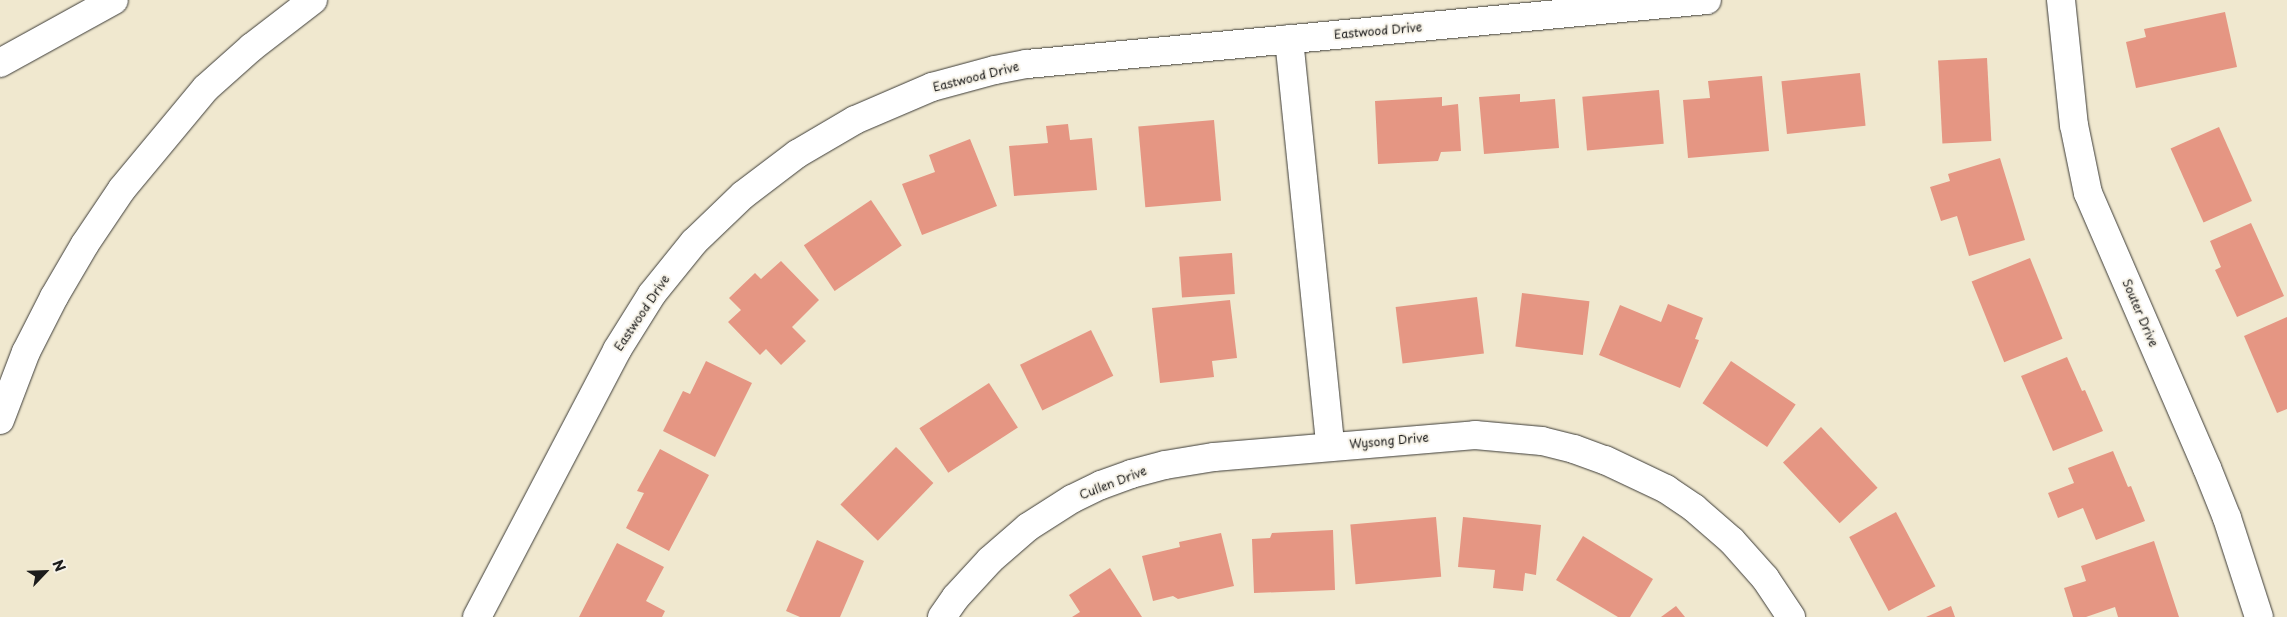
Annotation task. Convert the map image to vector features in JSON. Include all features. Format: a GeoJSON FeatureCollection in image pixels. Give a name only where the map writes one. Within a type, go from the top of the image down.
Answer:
{"type":"FeatureCollection","features":[{"type":"Feature","properties":{"kind":"main road"},"geometry":{"type":"LineString","coordinates":[[0,63],[114,0]]}},
{"type":"Feature","properties":{"kind":"main road"},"geometry":{"type":"LineString","coordinates":[[0,420],[26,352],[54,297],[85,244],[122,188],[206,88],[252,47],[312,0]]}},
{"type":"Feature","properties":{"kind":"main road","name":"Eastwood Drive"},"geometry":{"type":"LineString","coordinates":[[477,617],[617,350],[642,307],[694,242],[744,195],[810,145],[855,120],[916,94],[963,78],[1027,64],[1707,0]]}},
{"type":"Feature","properties":{"kind":"main road","name":"Souter Drive"},"geometry":{"type":"LineString","coordinates":[[2061,0],[2074,126],[2088,193],[2207,468],[2227,518],[2259,617]]}},
{"type":"Feature","properties":{"kind":"main road"},"geometry":{"type":"LineString","coordinates":[[1289,39],[1330,446]]}},
{"type":"Feature","properties":{"kind":"main road","name":"Wysong Drive"},"geometry":{"type":"LineString","coordinates":[[1330,446],[1440,437],[1492,435],[1542,441],[1605,460],[1666,489],[1707,518],[1732,540],[1765,578],[1791,617]]}},
{"type":"Feature","properties":{"kind":"main road","name":"Cullen Drive"},"geometry":{"type":"LineString","coordinates":[[942,617],[956,597],[1002,548],[1042,518],[1101,485],[1149,469],[1198,459],[1330,446]]}},
{"type":"Feature","properties":{"kind":"building"},"geometry":{"type":"Polygon","coordinates":[[[2225,12],[2237,67],[2136,88],[2126,42],[2146,37],[2144,29],[2225,12]]]}},
{"type":"Feature","properties":{"kind":"building"},"geometry":{"type":"Polygon","coordinates":[[[1987,58],[1991,141],[1942,143],[1938,61],[1987,58]]]}},
{"type":"Feature","properties":{"kind":"building"},"geometry":{"type":"Polygon","coordinates":[[[1860,73],[1866,126],[1787,134],[1781,81],[1860,73]]]}},
{"type":"Feature","properties":{"kind":"building"},"geometry":{"type":"Polygon","coordinates":[[[1762,76],[1769,151],[1688,158],[1683,100],[1710,98],[1708,81],[1762,76]]]}},
{"type":"Feature","properties":{"kind":"building"},"geometry":{"type":"Polygon","coordinates":[[[1659,90],[1664,144],[1587,151],[1582,97],[1659,90]]]}},
{"type":"Feature","properties":{"kind":"building"},"geometry":{"type":"Polygon","coordinates":[[[1520,94],[1520,102],[1555,99],[1559,148],[1484,154],[1479,97],[1520,94]]]}},
{"type":"Feature","properties":{"kind":"building"},"geometry":{"type":"Polygon","coordinates":[[[1442,97],[1442,106],[1458,104],[1461,151],[1441,152],[1438,161],[1378,164],[1375,101],[1442,97]]]}},
{"type":"Feature","properties":{"kind":"building"},"geometry":{"type":"Polygon","coordinates":[[[1214,120],[1221,201],[1145,207],[1138,127],[1214,120]]]}},
{"type":"Feature","properties":{"kind":"building"},"geometry":{"type":"Polygon","coordinates":[[[1068,124],[1070,140],[1092,138],[1097,190],[1014,196],[1009,146],[1048,143],[1046,126],[1068,124]]]}},
{"type":"Feature","properties":{"kind":"building"},"geometry":{"type":"Polygon","coordinates":[[[2219,127],[2252,201],[2204,223],[2171,149],[2219,127]]]}},
{"type":"Feature","properties":{"kind":"building"},"geometry":{"type":"Polygon","coordinates":[[[970,139],[997,206],[922,235],[902,184],[935,172],[929,155],[970,139]]]}},
{"type":"Feature","properties":{"kind":"building"},"geometry":{"type":"Polygon","coordinates":[[[2000,158],[2025,240],[1969,256],[1957,216],[1941,221],[1930,187],[1950,181],[1948,174],[2000,158]]]}},
{"type":"Feature","properties":{"kind":"building"},"geometry":{"type":"Polygon","coordinates":[[[871,200],[902,246],[835,291],[804,245],[871,200]]]}},
{"type":"Feature","properties":{"kind":"building"},"geometry":{"type":"Polygon","coordinates":[[[2251,223],[2284,296],[2237,317],[2215,270],[2221,267],[2210,241],[2251,223]]]}},
{"type":"Feature","properties":{"kind":"building"},"geometry":{"type":"Polygon","coordinates":[[[1232,253],[1235,294],[1182,298],[1179,257],[1232,253]]]}},
{"type":"Feature","properties":{"kind":"building"},"geometry":{"type":"Polygon","coordinates":[[[2030,258],[2063,339],[2004,362],[1972,282],[2030,258]]]}},
{"type":"Feature","properties":{"kind":"building"},"geometry":{"type":"Polygon","coordinates":[[[781,261],[819,300],[792,327],[806,341],[781,365],[766,349],[760,355],[728,322],[741,310],[729,298],[755,273],[761,279],[781,261]]]}},
{"type":"Feature","properties":{"kind":"building"},"geometry":{"type":"Polygon","coordinates":[[[1522,293],[1589,301],[1583,355],[1515,347],[1522,293]]]}},
{"type":"Feature","properties":{"kind":"building"},"geometry":{"type":"Polygon","coordinates":[[[1477,297],[1484,354],[1403,364],[1396,307],[1477,297]]]}},
{"type":"Feature","properties":{"kind":"building"},"geometry":{"type":"Polygon","coordinates":[[[1230,300],[1237,358],[1212,361],[1214,377],[1160,383],[1152,308],[1230,300]]]}},
{"type":"Feature","properties":{"kind":"building"},"geometry":{"type":"Polygon","coordinates":[[[1668,304],[1703,318],[1695,339],[1699,340],[1680,388],[1599,355],[1620,305],[1661,322],[1668,304]]]}},
{"type":"Feature","properties":{"kind":"building"},"geometry":{"type":"Polygon","coordinates":[[[2287,317],[2287,409],[2277,413],[2244,336],[2287,317]]]}},
{"type":"Feature","properties":{"kind":"building"},"geometry":{"type":"Polygon","coordinates":[[[1091,330],[1113,376],[1042,410],[1020,365],[1091,330]]]}},
{"type":"Feature","properties":{"kind":"building"},"geometry":{"type":"Polygon","coordinates":[[[2067,357],[2082,391],[2085,390],[2103,431],[2053,451],[2021,376],[2067,357]]]}},
{"type":"Feature","properties":{"kind":"building"},"geometry":{"type":"Polygon","coordinates":[[[706,361],[752,383],[715,457],[663,431],[683,391],[690,394],[706,361]]]}},
{"type":"Feature","properties":{"kind":"building"},"geometry":{"type":"Polygon","coordinates":[[[1731,361],[1796,405],[1767,447],[1702,403],[1731,361]]]}},
{"type":"Feature","properties":{"kind":"building"},"geometry":{"type":"Polygon","coordinates":[[[989,383],[1018,427],[948,473],[919,428],[989,383]]]}},
{"type":"Feature","properties":{"kind":"building"},"geometry":{"type":"Polygon","coordinates":[[[1821,427],[1878,488],[1840,523],[1783,462],[1821,427]]]}},
{"type":"Feature","properties":{"kind":"building"},"geometry":{"type":"Polygon","coordinates":[[[896,447],[933,483],[878,541],[840,505],[896,447]]]}},
{"type":"Feature","properties":{"kind":"building"},"geometry":{"type":"Polygon","coordinates":[[[660,449],[709,475],[669,551],[626,528],[644,493],[637,491],[660,449]]]}},
{"type":"Feature","properties":{"kind":"building"},"geometry":{"type":"Polygon","coordinates":[[[2113,451],[2128,487],[2131,486],[2145,521],[2096,540],[2083,508],[2058,518],[2048,493],[2074,483],[2068,468],[2113,451]]]}},
{"type":"Feature","properties":{"kind":"building"},"geometry":{"type":"Polygon","coordinates":[[[1896,512],[1935,586],[1889,611],[1849,537],[1896,512]]]}},
{"type":"Feature","properties":{"kind":"building"},"geometry":{"type":"Polygon","coordinates":[[[1436,517],[1441,577],[1356,584],[1350,524],[1436,517]]]}},
{"type":"Feature","properties":{"kind":"building"},"geometry":{"type":"Polygon","coordinates":[[[1463,517],[1541,525],[1536,575],[1525,573],[1523,591],[1493,588],[1495,570],[1458,567],[1463,517]]]}},
{"type":"Feature","properties":{"kind":"building"},"geometry":{"type":"Polygon","coordinates":[[[1333,530],[1335,590],[1254,593],[1252,539],[1270,538],[1272,533],[1333,530]]]}},
{"type":"Feature","properties":{"kind":"building"},"geometry":{"type":"Polygon","coordinates":[[[1221,533],[1234,586],[1178,599],[1173,596],[1153,601],[1142,556],[1180,547],[1179,542],[1221,533]]]}},
{"type":"Feature","properties":{"kind":"building"},"geometry":{"type":"Polygon","coordinates":[[[1583,536],[1653,579],[1630,617],[1618,617],[1556,580],[1583,536]]]}},
{"type":"Feature","properties":{"kind":"building"},"geometry":{"type":"Polygon","coordinates":[[[817,540],[864,561],[840,617],[800,617],[786,611],[817,540]]]}},
{"type":"Feature","properties":{"kind":"building"},"geometry":{"type":"Polygon","coordinates":[[[2154,541],[2179,617],[2118,617],[2115,607],[2086,617],[2073,617],[2064,588],[2086,581],[2081,566],[2154,541]]]}},
{"type":"Feature","properties":{"kind":"building"},"geometry":{"type":"Polygon","coordinates":[[[617,543],[664,567],[646,601],[665,611],[662,617],[579,617],[617,543]]]}},
{"type":"Feature","properties":{"kind":"building"},"geometry":{"type":"Polygon","coordinates":[[[1110,568],[1142,617],[1072,617],[1080,612],[1069,595],[1110,568]]]}},
{"type":"Feature","properties":{"kind":"building"},"geometry":{"type":"Polygon","coordinates":[[[1676,606],[1685,617],[1661,617],[1676,606]]]}},
{"type":"Feature","properties":{"kind":"building"},"geometry":{"type":"Polygon","coordinates":[[[1951,606],[1955,617],[1926,617],[1951,606]]]}}]}
